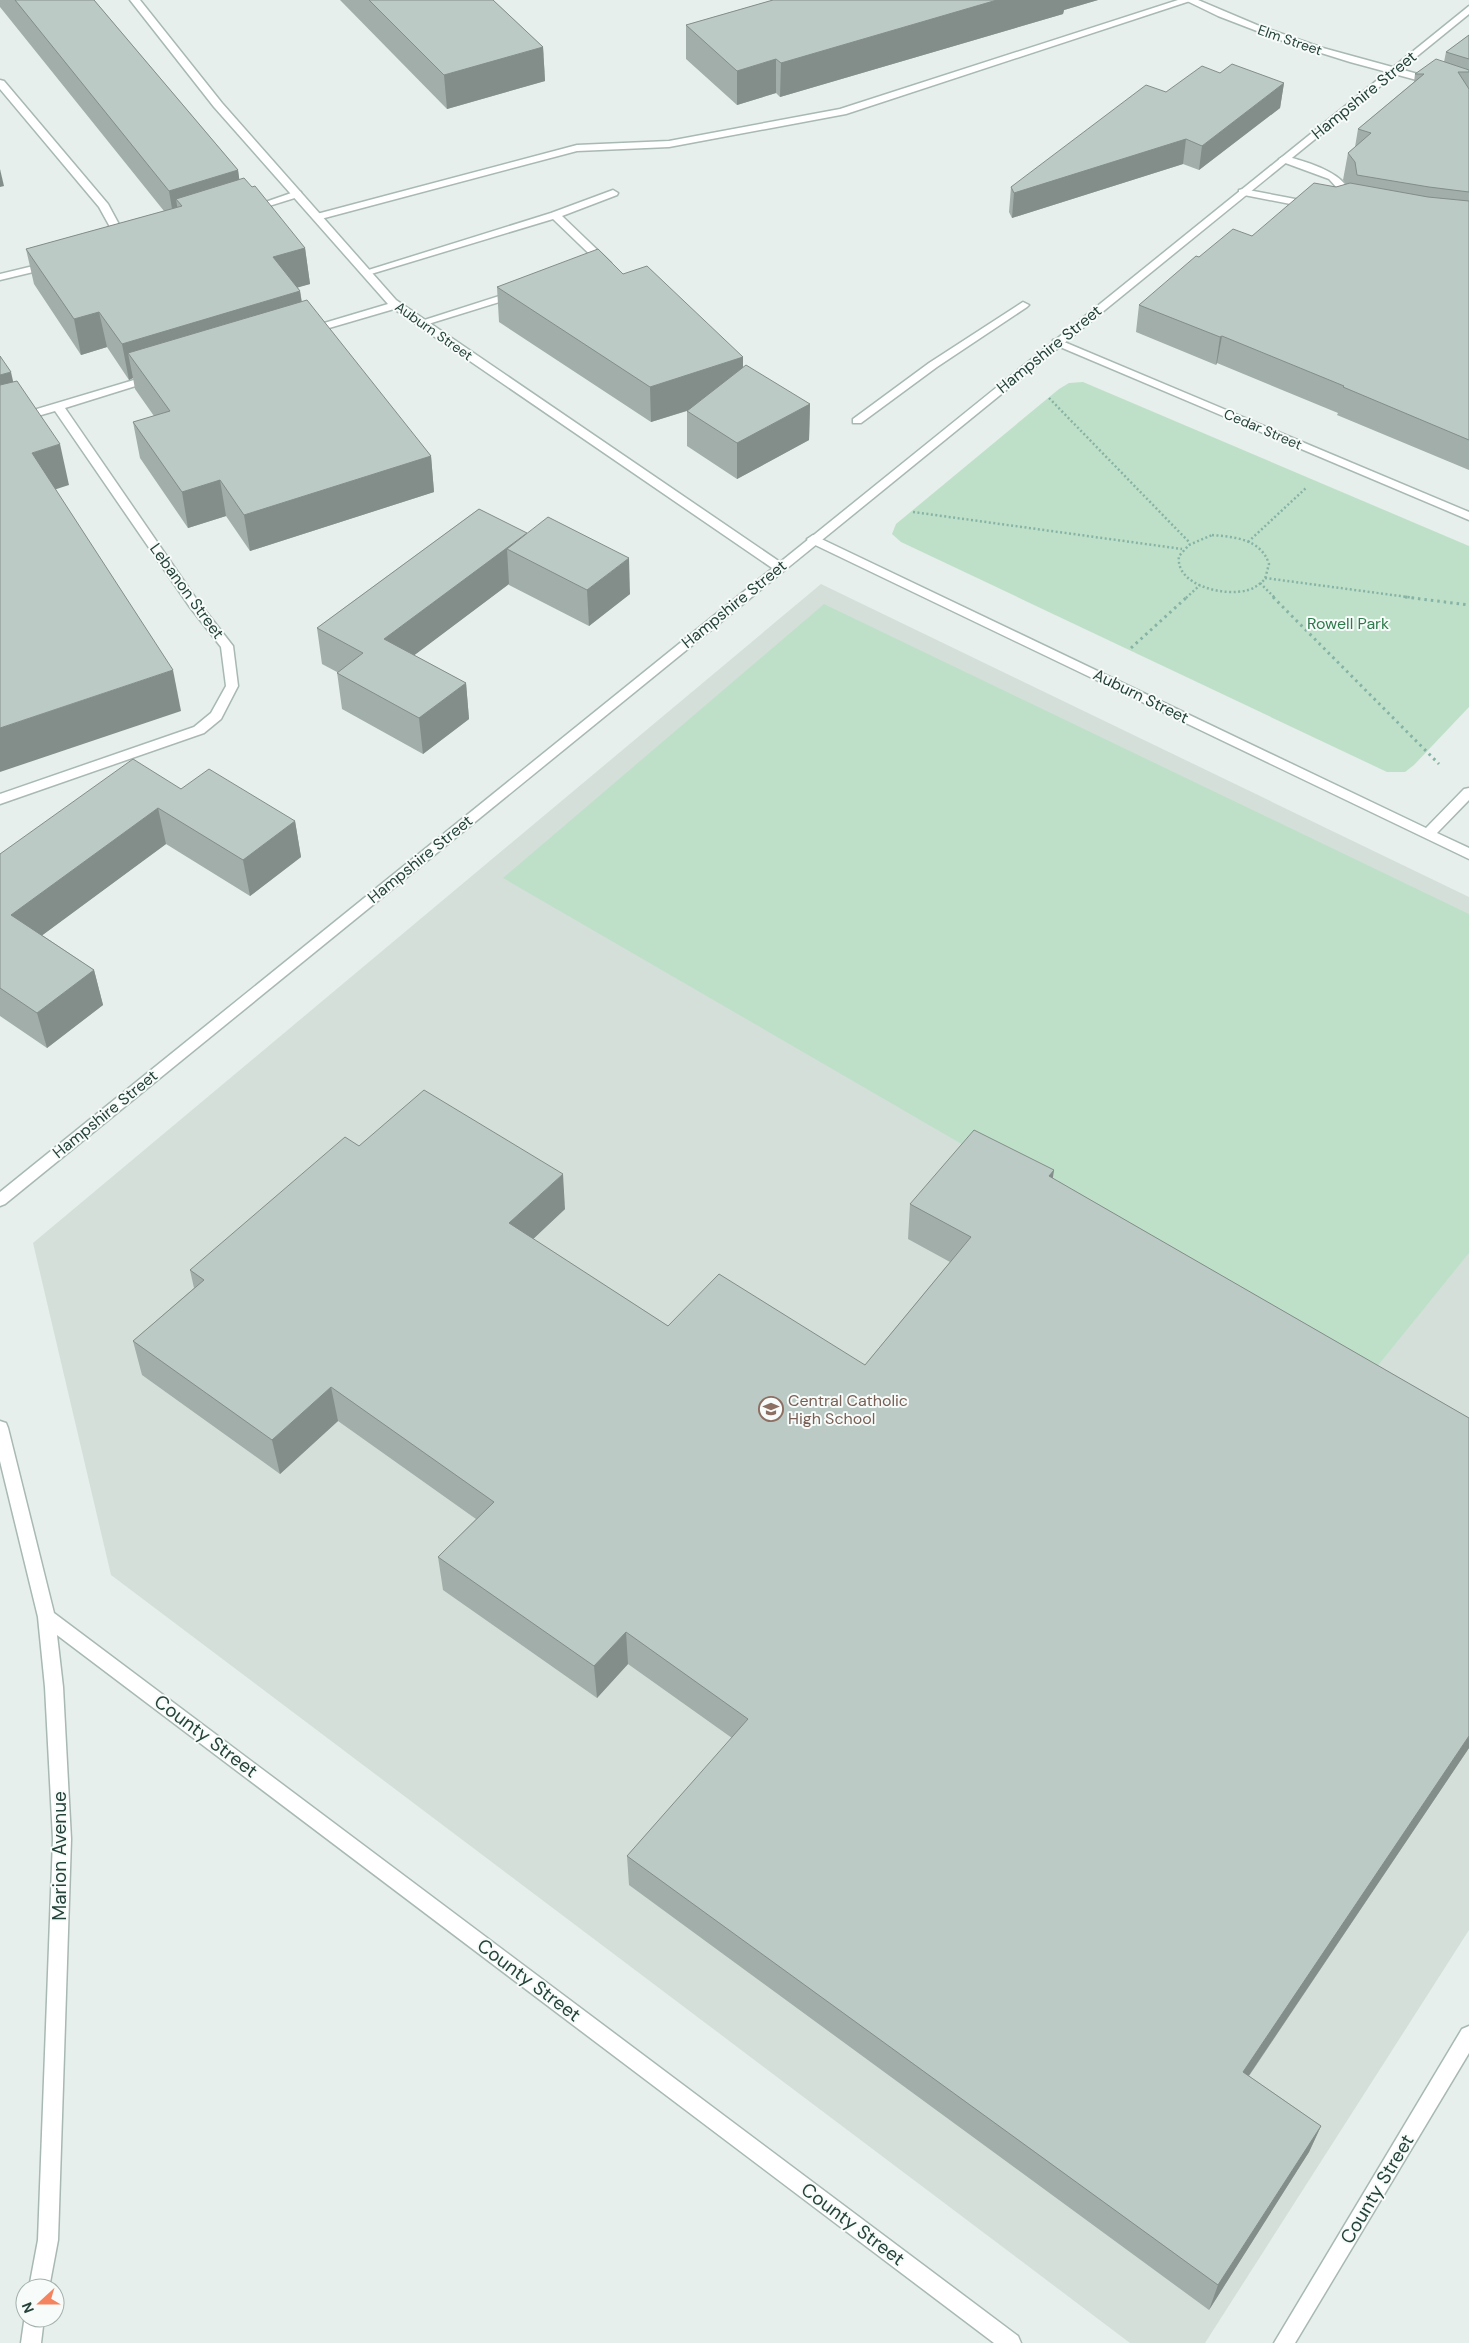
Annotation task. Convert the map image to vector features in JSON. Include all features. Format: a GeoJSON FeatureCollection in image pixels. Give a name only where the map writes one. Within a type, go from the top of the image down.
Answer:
{"type":"FeatureCollection","features":[{"type":"Feature","properties":{"kind":"street","name":"Auburn Street"},"geometry":{"type":"LineString","coordinates":[[135,0],[216,103],[395,305],[554,411],[779,567]]}},
{"type":"Feature","properties":{"kind":"street"},"geometry":{"type":"LineString","coordinates":[[316,216],[577,148],[669,144],[842,112],[1189,0]]}},
{"type":"Feature","properties":{"kind":"street","name":"Elm Street"},"geometry":{"type":"LineString","coordinates":[[1189,0],[1237,22],[1392,72],[1454,87],[1469,94]]}},
{"type":"Feature","properties":{"kind":"street","name":"Hampshire Street"},"geometry":{"type":"LineString","coordinates":[[0,1200],[812,539],[1469,9]]}},
{"type":"Feature","properties":{"kind":"street"},"geometry":{"type":"LineString","coordinates":[[0,83],[104,206],[125,247]]}},
{"type":"Feature","properties":{"kind":"street"},"geometry":{"type":"LineString","coordinates":[[1243,192],[1327,208],[1349,205],[1342,189],[1333,177],[1284,159]]}},
{"type":"Feature","properties":{"kind":"street"},"geometry":{"type":"LineString","coordinates":[[367,272],[555,215],[613,193]]}},
{"type":"Feature","properties":{"kind":"street"},"geometry":{"type":"LineString","coordinates":[[241,212],[297,194]]}},
{"type":"Feature","properties":{"kind":"street"},"geometry":{"type":"LineString","coordinates":[[555,215],[606,265],[597,268]]}},
{"type":"Feature","properties":{"kind":"street"},"geometry":{"type":"LineString","coordinates":[[0,277],[58,263]]}},
{"type":"Feature","properties":{"kind":"street"},"geometry":{"type":"LineString","coordinates":[[421,323],[523,291]]}},
{"type":"Feature","properties":{"kind":"street"},"geometry":{"type":"LineString","coordinates":[[292,336],[395,305]]}},
{"type":"Feature","properties":{"kind":"street"},"geometry":{"type":"LineString","coordinates":[[858,421],[932,364],[1023,305]]}},
{"type":"Feature","properties":{"kind":"street","name":"Cedar Street"},"geometry":{"type":"LineString","coordinates":[[1056,342],[1469,516]]}},
{"type":"Feature","properties":{"kind":"street"},"geometry":{"type":"LineString","coordinates":[[0,424],[161,375]]}},
{"type":"Feature","properties":{"kind":"street","name":"Lebanon Street"},"geometry":{"type":"LineString","coordinates":[[0,799],[199,730],[216,716],[232,686],[227,646],[193,603],[58,406]]}},
{"type":"Feature","properties":{"kind":"street","name":"Auburn Street"},"geometry":{"type":"LineString","coordinates":[[812,539],[1469,854]]}},
{"type":"Feature","properties":{"kind":"street"},"geometry":{"type":"LineString","coordinates":[[1428,834],[1469,792]]}},
{"type":"Feature","properties":{"kind":"street","name":"Marion Avenue"},"geometry":{"type":"LineString","coordinates":[[0,1428],[47,1616],[54,1688],[62,1839],[48,2240],[41,2278]]}},
{"type":"Feature","properties":{"kind":"street","name":"County Street"},"geometry":{"type":"LineString","coordinates":[[47,1616],[1011,2343]]}},
{"type":"Feature","properties":{"kind":"street","name":"County Street"},"geometry":{"type":"LineString","coordinates":[[1284,2343],[1469,2035]]}},
{"type":"Feature","properties":{"kind":"street"},"geometry":{"type":"LineString","coordinates":[[31,2343],[33,2328]]}},
{"type":"Feature","properties":{"kind":"path"},"geometry":{"type":"LineString","coordinates":[[1026,368],[1049,397],[1190,543]]}},
{"type":"Feature","properties":{"kind":"path"},"geometry":{"type":"LineString","coordinates":[[1248,542],[1336,460]]}},
{"type":"Feature","properties":{"kind":"path"},"geometry":{"type":"LineString","coordinates":[[854,506],[1182,549]]}},
{"type":"Feature","properties":{"kind":"path"},"geometry":{"type":"LineString","coordinates":[[1212,535],[1226,536],[1248,542],[1263,551],[1268,560],[1269,569],[1265,578],[1260,583],[1245,590],[1231,592],[1200,585],[1184,574],[1179,566],[1179,557],[1182,549],[1190,543],[1212,535]]}},
{"type":"Feature","properties":{"kind":"path"},"geometry":{"type":"LineString","coordinates":[[1265,578],[1469,605]]}},
{"type":"Feature","properties":{"kind":"path"},"geometry":{"type":"LineString","coordinates":[[1260,583],[1440,766]]}},
{"type":"Feature","properties":{"kind":"path"},"geometry":{"type":"LineString","coordinates":[[1098,676],[1200,585]]}},
{"type":"Feature","properties":{"kind":"shaded area","name":"Central Catholic High School"},"geometry":{"type":"Polygon","coordinates":[[[821,584],[1469,897],[1469,1930],[1205,2343],[1130,2343],[111,1575],[33,1243],[821,584]]]}},
{"type":"Feature","properties":{"kind":"green space","name":"Rowell Park"},"geometry":{"type":"Polygon","coordinates":[[[1083,382],[1469,546],[1469,707],[1414,765],[1405,772],[1387,772],[901,542],[892,534],[896,524],[1059,389],[1069,383],[1083,382]]]}},
{"type":"Feature","properties":{"kind":"green space"},"geometry":{"type":"Polygon","coordinates":[[[824,604],[1469,914],[1469,1253],[1367,1379],[503,878],[824,604]]]}},
{"type":"Feature","properties":{"kind":"building"},"geometry":{"type":"Polygon","coordinates":[[[15,0],[94,0],[238,170],[169,191],[15,0]]]}},
{"type":"Feature","properties":{"kind":"building"},"geometry":{"type":"Polygon","coordinates":[[[369,0],[493,0],[543,47],[444,75],[369,0]]]}},
{"type":"Feature","properties":{"kind":"building"},"geometry":{"type":"Polygon","coordinates":[[[773,0],[997,0],[781,63],[776,59],[737,71],[686,25],[773,0]]]}},
{"type":"Feature","properties":{"kind":"building"},"geometry":{"type":"Polygon","coordinates":[[[1469,35],[1469,59],[1446,52],[1469,35]]]}},
{"type":"Feature","properties":{"kind":"building"},"geometry":{"type":"Polygon","coordinates":[[[1436,59],[1469,70],[1469,72],[1458,72],[1469,89],[1469,192],[1357,175],[1355,162],[1348,153],[1371,133],[1358,129],[1424,74],[1415,74],[1436,59]]]}},
{"type":"Feature","properties":{"kind":"building"},"geometry":{"type":"Polygon","coordinates":[[[1232,64],[1284,83],[1202,146],[1186,139],[1014,193],[1011,187],[1146,85],[1166,92],[1202,66],[1220,73],[1232,64]]]}},
{"type":"Feature","properties":{"kind":"building"},"geometry":{"type":"Polygon","coordinates":[[[244,178],[252,187],[255,186],[305,248],[273,257],[300,291],[122,344],[99,312],[74,319],[26,249],[182,206],[176,199],[244,178]]]}},
{"type":"Feature","properties":{"kind":"building"},"geometry":{"type":"Polygon","coordinates":[[[1314,183],[1336,187],[1350,183],[1428,197],[1469,201],[1469,440],[1222,336],[1220,337],[1139,305],[1196,256],[1199,257],[1233,229],[1252,236],[1314,183]]]}},
{"type":"Feature","properties":{"kind":"building"},"geometry":{"type":"Polygon","coordinates":[[[598,249],[623,274],[647,266],[743,357],[650,387],[497,287],[598,249]]]}},
{"type":"Feature","properties":{"kind":"building"},"geometry":{"type":"Polygon","coordinates":[[[307,300],[431,456],[244,515],[220,480],[182,492],[133,422],[170,411],[128,353],[307,300]]]}},
{"type":"Feature","properties":{"kind":"building"},"geometry":{"type":"Polygon","coordinates":[[[0,356],[11,372],[0,375],[0,356]]]}},
{"type":"Feature","properties":{"kind":"building"},"geometry":{"type":"Polygon","coordinates":[[[746,365],[810,404],[737,443],[687,411],[746,365]]]}},
{"type":"Feature","properties":{"kind":"building"},"geometry":{"type":"Polygon","coordinates":[[[17,381],[60,444],[32,453],[173,670],[0,728],[0,385],[17,381]]]}},
{"type":"Feature","properties":{"kind":"building"},"geometry":{"type":"Polygon","coordinates":[[[479,509],[527,533],[384,639],[466,683],[419,718],[337,673],[363,653],[317,628],[479,509]]]}},
{"type":"Feature","properties":{"kind":"building"},"geometry":{"type":"Polygon","coordinates":[[[548,517],[629,558],[587,590],[507,549],[548,517]]]}},
{"type":"Feature","properties":{"kind":"building"},"geometry":{"type":"Polygon","coordinates":[[[133,759],[181,789],[209,769],[295,821],[243,860],[158,808],[11,915],[94,970],[37,1013],[0,988],[0,854],[133,759]]]}},
{"type":"Feature","properties":{"kind":"building","name":"Central Catholic High School"},"geometry":{"type":"Polygon","coordinates":[[[424,1090],[563,1174],[509,1223],[668,1326],[719,1274],[865,1365],[971,1237],[910,1204],[974,1130],[1054,1170],[1049,1176],[1469,1418],[1469,1736],[1243,2072],[1321,2126],[1218,2285],[627,1856],[748,1719],[626,1632],[594,1666],[438,1557],[494,1502],[331,1387],[272,1440],[133,1341],[204,1280],[190,1270],[345,1137],[359,1146],[424,1090]]]}},
{"type":"Feature","properties":{"kind":"place","name":"Central Catholic High School"},"geometry":{"type":"Point","coordinates":[771,1409]}}]}
